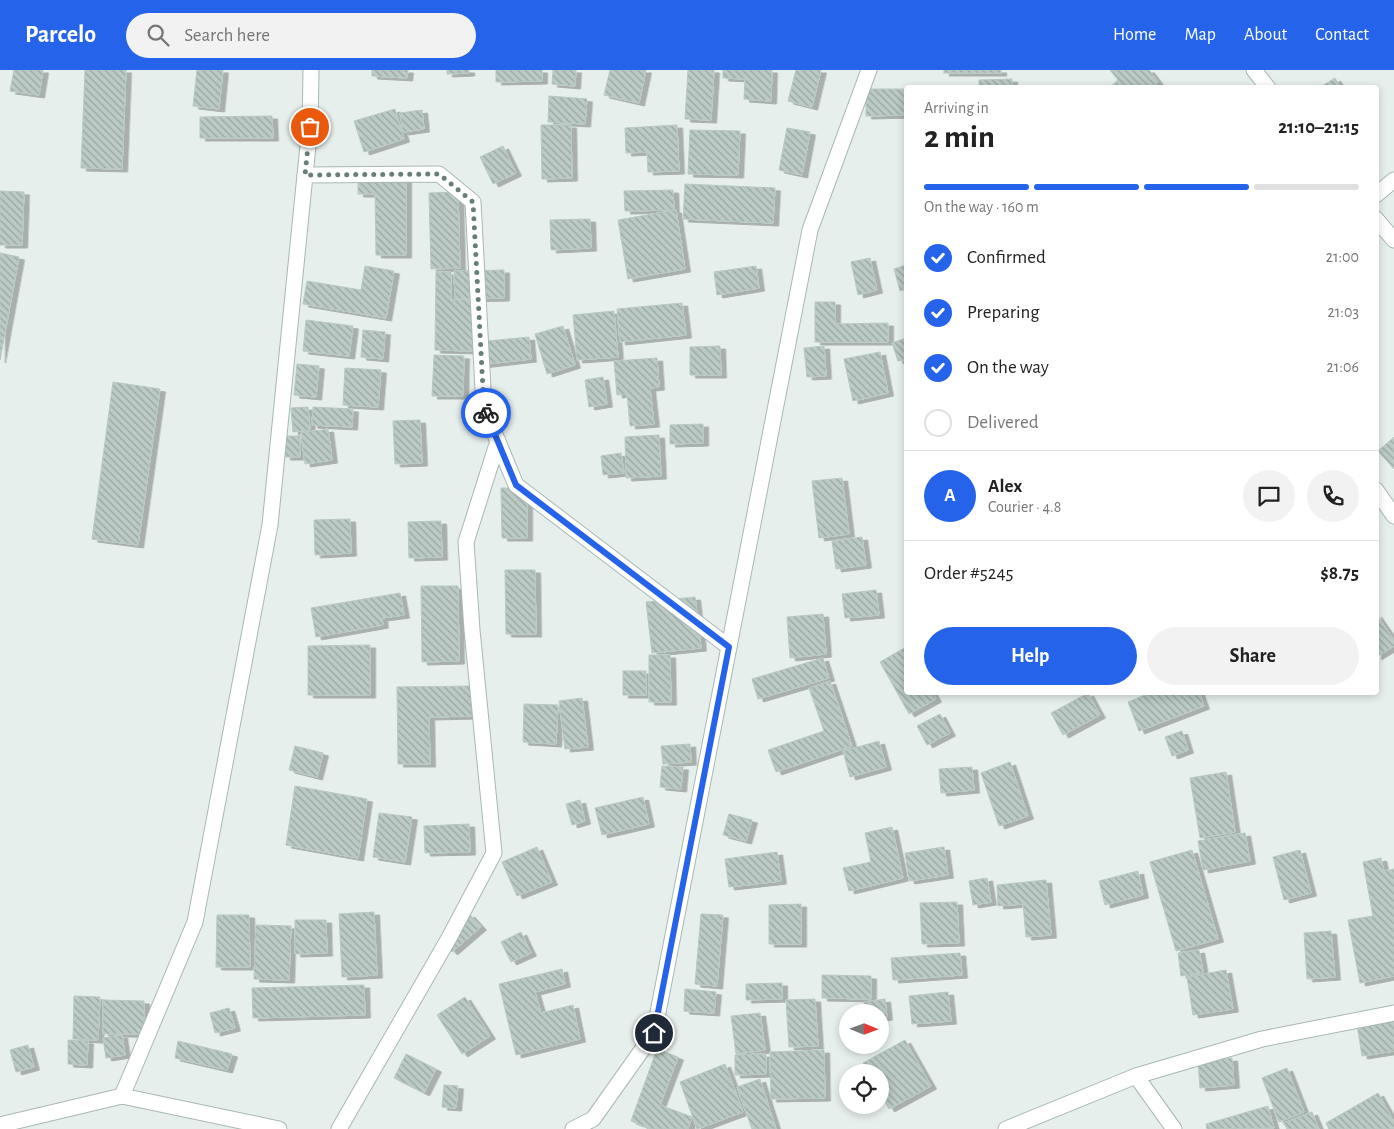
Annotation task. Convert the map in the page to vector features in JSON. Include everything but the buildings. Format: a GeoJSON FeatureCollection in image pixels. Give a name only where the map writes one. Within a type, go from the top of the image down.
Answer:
{"type":"FeatureCollection","features":[{"type":"Feature","properties":{"kind":"street"},"geometry":{"type":"LineString","coordinates":[[122,1096],[195,922],[270,525],[310,127],[311,70]]}},
{"type":"Feature","properties":{"kind":"street"},"geometry":{"type":"LineString","coordinates":[[573,1129],[593,1119],[654,1033],[810,230],[869,70]]}},
{"type":"Feature","properties":{"kind":"street"},"geometry":{"type":"LineString","coordinates":[[1254,70],[1266,85]]}},
{"type":"Feature","properties":{"kind":"street"},"geometry":{"type":"LineString","coordinates":[[305,175],[439,174],[473,202],[484,408],[516,485],[729,647]]}},
{"type":"Feature","properties":{"kind":"street"},"geometry":{"type":"LineString","coordinates":[[1379,192],[1394,180]]}},
{"type":"Feature","properties":{"kind":"street"},"geometry":{"type":"LineString","coordinates":[[1379,222],[1394,240]]}},
{"type":"Feature","properties":{"kind":"street"},"geometry":{"type":"LineString","coordinates":[[340,1129],[449,938],[494,854],[472,630],[466,542],[498,441]]}},
{"type":"Feature","properties":{"kind":"street"},"geometry":{"type":"LineString","coordinates":[[1379,494],[1394,516]]}},
{"type":"Feature","properties":{"kind":"street"},"geometry":{"type":"LineString","coordinates":[[1006,1129],[1136,1076],[1262,1040],[1394,1013]]}},
{"type":"Feature","properties":{"kind":"street"},"geometry":{"type":"LineString","coordinates":[[1136,1076],[1174,1129]]}},
{"type":"Feature","properties":{"kind":"street"},"geometry":{"type":"LineString","coordinates":[[0,1125],[122,1096],[279,1129]]}},
{"type":"Feature","properties":{"kind":"way so far"},"geometry":{"type":"LineString","coordinates":[[310,127],[305,175],[439,174],[473,202],[484,408],[486,413]]}},
{"type":"Feature","properties":{"kind":"route"},"geometry":{"type":"LineString","coordinates":[[486,413],[516,485],[729,647],[654,1033]]}}]}
